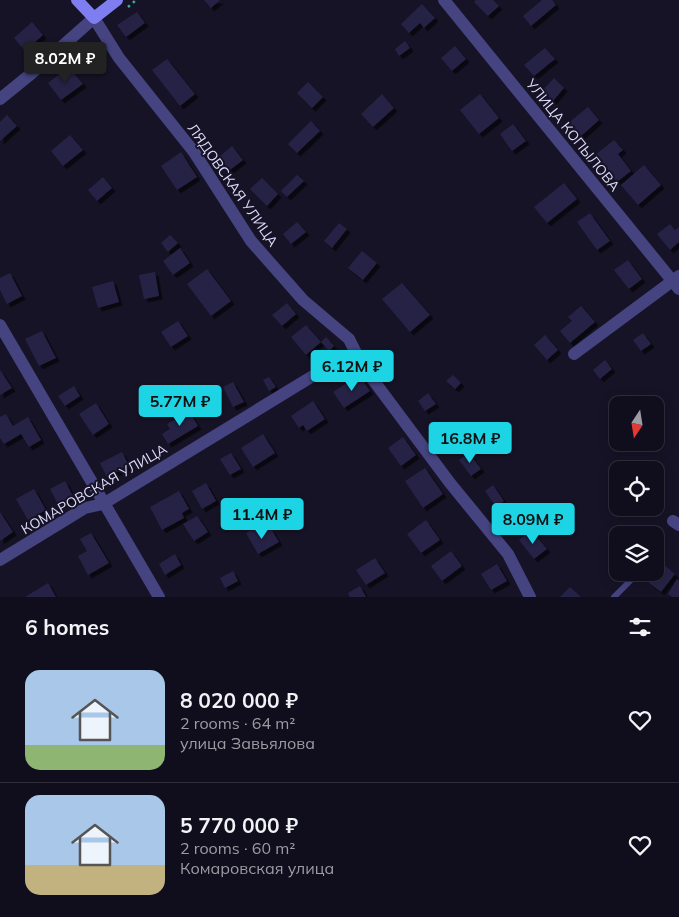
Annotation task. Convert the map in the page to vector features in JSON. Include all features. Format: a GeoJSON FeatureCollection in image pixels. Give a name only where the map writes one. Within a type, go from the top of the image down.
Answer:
{"type":"FeatureCollection","features":[{"type":"Feature","properties":{"kind":"main road","name":"ЛЯДОВСКАЯ УЛИЦА"},"geometry":{"type":"LineString","coordinates":[[77,0],[94,18]]}},
{"type":"Feature","properties":{"kind":"main road"},"geometry":{"type":"LineString","coordinates":[[94,18],[116,0]]}},
{"type":"Feature","properties":{"kind":"street","name":"УЛИЦА КОПЫЛОВА"},"geometry":{"type":"LineString","coordinates":[[444,0],[677,282]]}},
{"type":"Feature","properties":{"kind":"street"},"geometry":{"type":"LineString","coordinates":[[0,99],[94,18]]}},
{"type":"Feature","properties":{"kind":"street","name":"ЛЯДОВСКАЯ УЛИЦА"},"geometry":{"type":"LineString","coordinates":[[94,18],[99,29],[119,58],[194,152],[250,241],[303,300],[349,339],[362,365],[450,483],[508,554],[530,597]]}},
{"type":"Feature","properties":{"kind":"street"},"geometry":{"type":"LineString","coordinates":[[574,354],[677,282]]}},
{"type":"Feature","properties":{"kind":"street"},"geometry":{"type":"LineString","coordinates":[[0,325],[159,597]]}},
{"type":"Feature","properties":{"kind":"street","name":"КОМАРОВСКАЯ УЛИЦА"},"geometry":{"type":"LineString","coordinates":[[0,560],[85,508],[103,504],[321,371],[362,365]]}},
{"type":"Feature","properties":{"kind":"lane"},"geometry":{"type":"LineString","coordinates":[[614,597],[630,581]]}},
{"type":"Feature","properties":{"kind":"building"},"geometry":{"type":"Polygon","coordinates":[[[204,0],[220,0],[211,8],[204,0]]]}},
{"type":"Feature","properties":{"kind":"building"},"geometry":{"type":"Polygon","coordinates":[[[476,0],[493,0],[499,6],[488,16],[474,2],[476,0]]]}},
{"type":"Feature","properties":{"kind":"building"},"geometry":{"type":"Polygon","coordinates":[[[542,0],[552,0],[556,5],[531,26],[523,16],[542,0]]]}},
{"type":"Feature","properties":{"kind":"building"},"geometry":{"type":"Polygon","coordinates":[[[422,4],[435,18],[424,28],[420,23],[409,33],[401,24],[422,4]]]}},
{"type":"Feature","properties":{"kind":"building"},"geometry":{"type":"Polygon","coordinates":[[[137,12],[145,23],[126,37],[117,25],[137,12]]]}},
{"type":"Feature","properties":{"kind":"building"},"geometry":{"type":"Polygon","coordinates":[[[32,22],[43,35],[25,51],[14,38],[32,22]]]}},
{"type":"Feature","properties":{"kind":"building"},"geometry":{"type":"Polygon","coordinates":[[[405,41],[410,48],[399,56],[395,49],[405,41]]]}},
{"type":"Feature","properties":{"kind":"building"},"geometry":{"type":"Polygon","coordinates":[[[455,46],[466,59],[452,71],[441,58],[455,46]]]}},
{"type":"Feature","properties":{"kind":"building"},"geometry":{"type":"Polygon","coordinates":[[[545,48],[555,59],[534,76],[524,65],[545,48]]]}},
{"type":"Feature","properties":{"kind":"building"},"geometry":{"type":"Polygon","coordinates":[[[167,59],[195,94],[180,106],[152,70],[167,59]]]}},
{"type":"Feature","properties":{"kind":"building"},"geometry":{"type":"Polygon","coordinates":[[[69,67],[83,84],[61,100],[48,83],[69,67]]]}},
{"type":"Feature","properties":{"kind":"building"},"geometry":{"type":"Polygon","coordinates":[[[554,78],[564,88],[553,101],[542,91],[554,78]]]}},
{"type":"Feature","properties":{"kind":"building"},"geometry":{"type":"Polygon","coordinates":[[[308,82],[323,97],[312,108],[297,93],[308,82]]]}},
{"type":"Feature","properties":{"kind":"building"},"geometry":{"type":"Polygon","coordinates":[[[382,94],[394,108],[373,127],[361,114],[382,94]]]}},
{"type":"Feature","properties":{"kind":"building"},"geometry":{"type":"Polygon","coordinates":[[[480,94],[499,118],[479,134],[460,110],[480,94]]]}},
{"type":"Feature","properties":{"kind":"building"},"geometry":{"type":"Polygon","coordinates":[[[588,107],[599,120],[579,138],[567,124],[588,107]]]}},
{"type":"Feature","properties":{"kind":"building"},"geometry":{"type":"Polygon","coordinates":[[[7,115],[17,126],[0,141],[0,122],[7,115]]]}},
{"type":"Feature","properties":{"kind":"building"},"geometry":{"type":"Polygon","coordinates":[[[311,121],[320,131],[297,153],[288,144],[311,121]]]}},
{"type":"Feature","properties":{"kind":"building"},"geometry":{"type":"Polygon","coordinates":[[[513,124],[526,141],[512,151],[500,134],[513,124]]]}},
{"type":"Feature","properties":{"kind":"building"},"geometry":{"type":"Polygon","coordinates":[[[70,135],[83,150],[63,166],[51,151],[70,135]]]}},
{"type":"Feature","properties":{"kind":"building"},"geometry":{"type":"Polygon","coordinates":[[[614,140],[623,150],[618,154],[631,171],[617,182],[595,155],[614,140]]]}},
{"type":"Feature","properties":{"kind":"building"},"geometry":{"type":"Polygon","coordinates":[[[232,146],[243,160],[230,170],[219,157],[232,146]]]}},
{"type":"Feature","properties":{"kind":"building"},"geometry":{"type":"Polygon","coordinates":[[[181,152],[197,177],[177,190],[161,166],[181,152]]]}},
{"type":"Feature","properties":{"kind":"building"},"geometry":{"type":"Polygon","coordinates":[[[644,165],[661,185],[638,205],[621,185],[644,165]]]}},
{"type":"Feature","properties":{"kind":"building"},"geometry":{"type":"Polygon","coordinates":[[[297,175],[304,181],[287,197],[281,191],[297,175]]]}},
{"type":"Feature","properties":{"kind":"building"},"geometry":{"type":"Polygon","coordinates":[[[103,177],[112,188],[97,201],[88,190],[103,177]]]}},
{"type":"Feature","properties":{"kind":"building"},"geometry":{"type":"Polygon","coordinates":[[[262,178],[278,194],[267,206],[250,189],[262,178]]]}},
{"type":"Feature","properties":{"kind":"building"},"geometry":{"type":"Polygon","coordinates":[[[564,183],[577,199],[547,223],[534,207],[564,183]]]}},
{"type":"Feature","properties":{"kind":"building"},"geometry":{"type":"Polygon","coordinates":[[[590,213],[610,241],[597,250],[577,222],[590,213]]]}},
{"type":"Feature","properties":{"kind":"building"},"geometry":{"type":"Polygon","coordinates":[[[297,222],[306,232],[291,244],[283,234],[297,222]]]}},
{"type":"Feature","properties":{"kind":"building"},"geometry":{"type":"Polygon","coordinates":[[[339,223],[347,229],[332,248],[324,241],[339,223]]]}},
{"type":"Feature","properties":{"kind":"building"},"geometry":{"type":"Polygon","coordinates":[[[670,224],[675,230],[679,227],[679,242],[670,250],[657,234],[670,224]]]}},
{"type":"Feature","properties":{"kind":"building"},"geometry":{"type":"Polygon","coordinates":[[[170,235],[178,243],[168,252],[161,243],[170,235]]]}},
{"type":"Feature","properties":{"kind":"building"},"geometry":{"type":"Polygon","coordinates":[[[180,248],[190,263],[173,275],[163,261],[180,248]]]}},
{"type":"Feature","properties":{"kind":"building"},"geometry":{"type":"Polygon","coordinates":[[[362,251],[377,263],[363,280],[348,268],[362,251]]]}},
{"type":"Feature","properties":{"kind":"building"},"geometry":{"type":"Polygon","coordinates":[[[628,260],[642,279],[629,289],[614,270],[628,260]]]}},
{"type":"Feature","properties":{"kind":"building"},"geometry":{"type":"Polygon","coordinates":[[[207,269],[231,301],[211,316],[187,284],[207,269]]]}},
{"type":"Feature","properties":{"kind":"building"},"geometry":{"type":"Polygon","coordinates":[[[155,272],[159,296],[144,299],[139,275],[155,272]]]}},
{"type":"Feature","properties":{"kind":"building"},"geometry":{"type":"Polygon","coordinates":[[[10,273],[22,296],[7,304],[0,290],[0,278],[10,273]]]}},
{"type":"Feature","properties":{"kind":"building"},"geometry":{"type":"Polygon","coordinates":[[[113,281],[119,302],[98,308],[92,287],[113,281]]]}},
{"type":"Feature","properties":{"kind":"building"},"geometry":{"type":"Polygon","coordinates":[[[402,283],[430,315],[410,332],[382,299],[402,283]]]}},
{"type":"Feature","properties":{"kind":"building"},"geometry":{"type":"Polygon","coordinates":[[[287,303],[296,314],[282,326],[272,315],[287,303]]]}},
{"type":"Feature","properties":{"kind":"building"},"geometry":{"type":"Polygon","coordinates":[[[581,306],[595,322],[570,343],[560,331],[572,321],[568,317],[581,306]]]}},
{"type":"Feature","properties":{"kind":"building"},"geometry":{"type":"Polygon","coordinates":[[[178,321],[188,336],[171,347],[161,332],[178,321]]]}},
{"type":"Feature","properties":{"kind":"building"},"geometry":{"type":"Polygon","coordinates":[[[306,325],[321,342],[306,355],[291,337],[306,325]]]}},
{"type":"Feature","properties":{"kind":"building"},"geometry":{"type":"Polygon","coordinates":[[[42,331],[56,358],[39,366],[25,339],[42,331]]]}},
{"type":"Feature","properties":{"kind":"building"},"geometry":{"type":"Polygon","coordinates":[[[643,333],[651,344],[641,351],[633,340],[643,333]]]}},
{"type":"Feature","properties":{"kind":"building"},"geometry":{"type":"Polygon","coordinates":[[[545,335],[558,350],[547,360],[534,345],[545,335]]]}},
{"type":"Feature","properties":{"kind":"building"},"geometry":{"type":"Polygon","coordinates":[[[326,337],[334,346],[329,351],[321,342],[326,337]]]}},
{"type":"Feature","properties":{"kind":"building"},"geometry":{"type":"Polygon","coordinates":[[[605,360],[612,369],[600,379],[593,370],[605,360]]]}},
{"type":"Feature","properties":{"kind":"building"},"geometry":{"type":"Polygon","coordinates":[[[0,370],[12,388],[0,395],[0,370]]]}},
{"type":"Feature","properties":{"kind":"building"},"geometry":{"type":"Polygon","coordinates":[[[359,375],[370,391],[344,408],[333,392],[359,375]]]}},
{"type":"Feature","properties":{"kind":"building"},"geometry":{"type":"Polygon","coordinates":[[[453,375],[461,383],[455,389],[446,381],[453,375]]]}},
{"type":"Feature","properties":{"kind":"building"},"geometry":{"type":"Polygon","coordinates":[[[269,377],[276,387],[269,391],[263,380],[269,377]]]}},
{"type":"Feature","properties":{"kind":"building"},"geometry":{"type":"Polygon","coordinates":[[[233,382],[244,402],[233,407],[223,387],[233,382]]]}},
{"type":"Feature","properties":{"kind":"building"},"geometry":{"type":"Polygon","coordinates":[[[74,386],[80,396],[65,406],[58,396],[74,386]]]}},
{"type":"Feature","properties":{"kind":"building"},"geometry":{"type":"Polygon","coordinates":[[[428,393],[436,404],[425,411],[418,401],[428,393]]]}},
{"type":"Feature","properties":{"kind":"building"},"geometry":{"type":"Polygon","coordinates":[[[313,401],[325,419],[307,431],[303,425],[299,428],[291,416],[313,401]]]}},
{"type":"Feature","properties":{"kind":"building"},"geometry":{"type":"Polygon","coordinates":[[[96,403],[109,424],[93,435],[79,414],[96,403]]]}},
{"type":"Feature","properties":{"kind":"building"},"geometry":{"type":"Polygon","coordinates":[[[189,411],[198,426],[168,444],[162,434],[170,429],[167,424],[189,411]]]}},
{"type":"Feature","properties":{"kind":"building"},"geometry":{"type":"Polygon","coordinates":[[[6,414],[13,426],[28,417],[41,440],[29,447],[21,434],[4,444],[0,438],[0,417],[6,414]]]}},
{"type":"Feature","properties":{"kind":"building"},"geometry":{"type":"Polygon","coordinates":[[[263,434],[275,453],[253,467],[241,448],[263,434]]]}},
{"type":"Feature","properties":{"kind":"building"},"geometry":{"type":"Polygon","coordinates":[[[403,437],[416,455],[401,466],[388,448],[403,437]]]}},
{"type":"Feature","properties":{"kind":"building"},"geometry":{"type":"Polygon","coordinates":[[[122,452],[129,466],[107,477],[100,463],[122,452]]]}},
{"type":"Feature","properties":{"kind":"building"},"geometry":{"type":"Polygon","coordinates":[[[231,453],[241,469],[230,475],[220,459],[231,453]]]}},
{"type":"Feature","properties":{"kind":"building"},"geometry":{"type":"Polygon","coordinates":[[[469,453],[481,469],[471,476],[459,460],[469,453]]]}},
{"type":"Feature","properties":{"kind":"building"},"geometry":{"type":"Polygon","coordinates":[[[425,468],[443,494],[423,508],[405,481],[425,468]]]}},
{"type":"Feature","properties":{"kind":"building"},"geometry":{"type":"Polygon","coordinates":[[[65,481],[73,496],[58,504],[50,489],[65,481]]]}},
{"type":"Feature","properties":{"kind":"building"},"geometry":{"type":"Polygon","coordinates":[[[206,483],[216,501],[202,509],[192,491],[206,483]]]}},
{"type":"Feature","properties":{"kind":"building"},"geometry":{"type":"Polygon","coordinates":[[[493,485],[504,501],[496,507],[485,491],[493,485]]]}},
{"type":"Feature","properties":{"kind":"building"},"geometry":{"type":"Polygon","coordinates":[[[34,489],[46,510],[28,520],[16,499],[34,489]]]}},
{"type":"Feature","properties":{"kind":"building"},"geometry":{"type":"Polygon","coordinates":[[[179,491],[189,509],[182,513],[184,518],[162,530],[150,507],[179,491]]]}},
{"type":"Feature","properties":{"kind":"building"},"geometry":{"type":"Polygon","coordinates":[[[0,512],[13,532],[0,541],[0,512]]]}},
{"type":"Feature","properties":{"kind":"building"},"geometry":{"type":"Polygon","coordinates":[[[197,516],[208,532],[194,541],[183,524],[197,516]]]}},
{"type":"Feature","properties":{"kind":"building"},"geometry":{"type":"Polygon","coordinates":[[[426,520],[440,540],[421,553],[407,534],[426,520]]]}},
{"type":"Feature","properties":{"kind":"building"},"geometry":{"type":"Polygon","coordinates":[[[255,528],[260,535],[271,529],[279,542],[258,554],[246,533],[255,528]]]}},
{"type":"Feature","properties":{"kind":"building"},"geometry":{"type":"Polygon","coordinates":[[[531,530],[547,549],[534,559],[519,540],[531,530]]]}},
{"type":"Feature","properties":{"kind":"building"},"geometry":{"type":"Polygon","coordinates":[[[91,533],[109,563],[88,575],[78,556],[87,551],[80,539],[91,533]]]}},
{"type":"Feature","properties":{"kind":"building"},"geometry":{"type":"Polygon","coordinates":[[[451,551],[462,566],[442,581],[431,566],[451,551]]]}},
{"type":"Feature","properties":{"kind":"building"},"geometry":{"type":"Polygon","coordinates":[[[175,554],[181,565],[165,575],[159,564],[175,554]]]}},
{"type":"Feature","properties":{"kind":"building"},"geometry":{"type":"Polygon","coordinates":[[[375,558],[385,573],[366,585],[356,570],[375,558]]]}},
{"type":"Feature","properties":{"kind":"building"},"geometry":{"type":"Polygon","coordinates":[[[497,564],[507,581],[491,590],[481,574],[497,564]]]}},
{"type":"Feature","properties":{"kind":"building"},"geometry":{"type":"Polygon","coordinates":[[[664,565],[675,574],[661,592],[649,583],[651,581],[664,581],[664,565]]]}},
{"type":"Feature","properties":{"kind":"building"},"geometry":{"type":"Polygon","coordinates":[[[233,571],[238,581],[225,588],[220,578],[233,571]]]}},
{"type":"Feature","properties":{"kind":"building"},"geometry":{"type":"Polygon","coordinates":[[[677,579],[679,581],[679,597],[672,597],[668,594],[677,579]]]}},
{"type":"Feature","properties":{"kind":"building"},"geometry":{"type":"Polygon","coordinates":[[[48,583],[56,597],[25,597],[48,583]]]}},
{"type":"Feature","properties":{"kind":"building"},"geometry":{"type":"Polygon","coordinates":[[[360,586],[366,597],[350,597],[348,593],[360,586]]]}},
{"type":"Feature","properties":{"kind":"building"},"geometry":{"type":"Polygon","coordinates":[[[570,587],[581,597],[560,597],[570,587]]]}}]}
